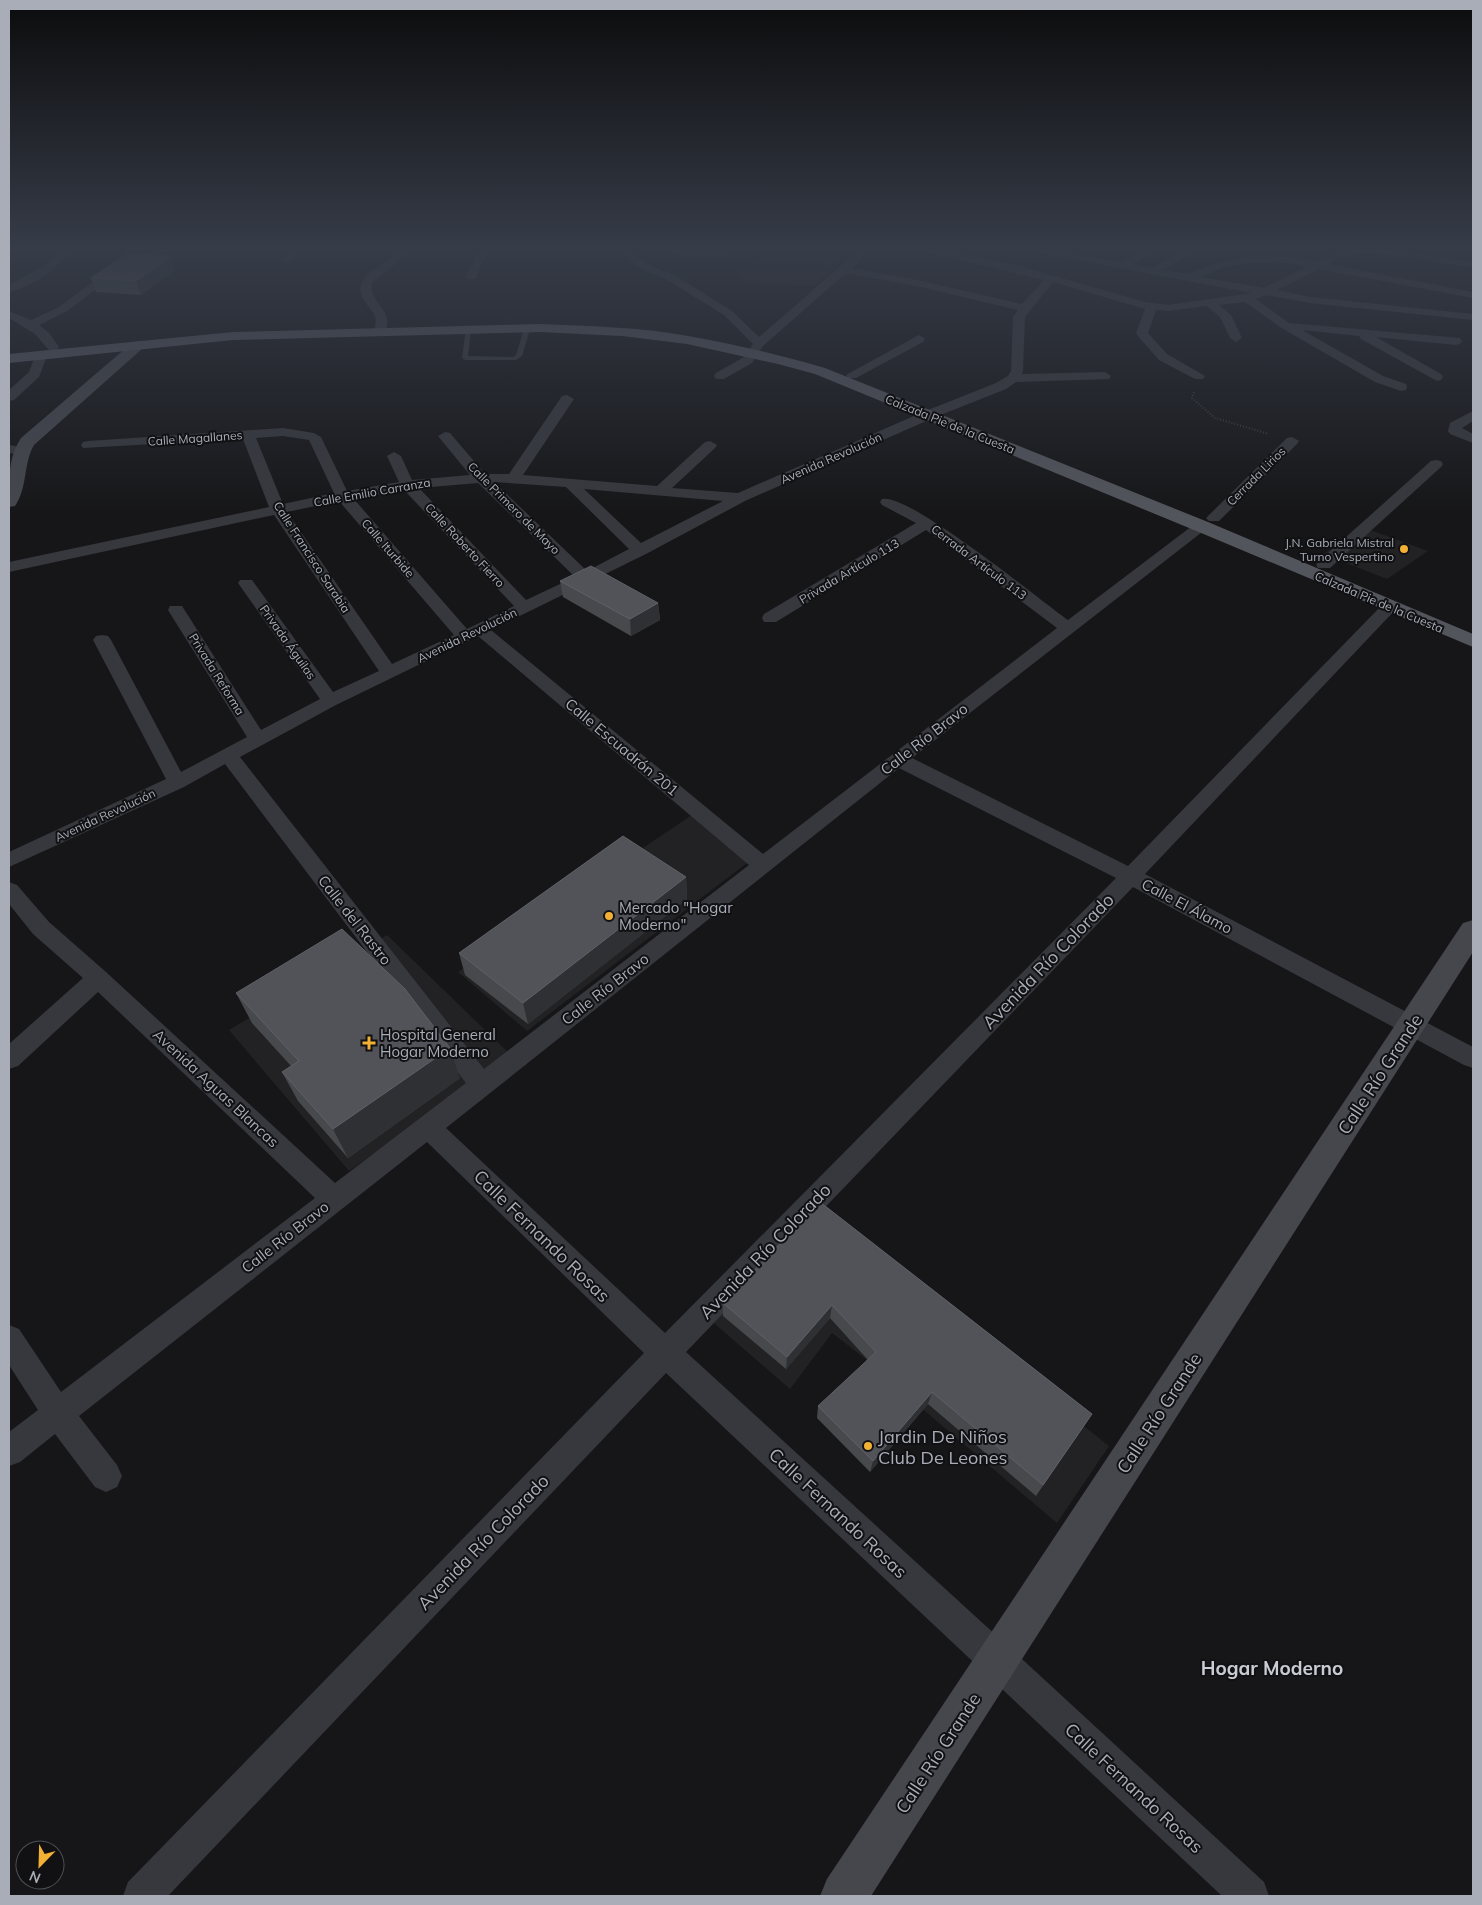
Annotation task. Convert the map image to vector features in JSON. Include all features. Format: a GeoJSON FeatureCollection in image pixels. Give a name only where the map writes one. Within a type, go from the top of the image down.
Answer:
{"type":"FeatureCollection","features":[{"type":"Feature","properties":{"kind":"main road","name":"Calzada Pie de la Cuesta"},"geometry":{"type":"LineString","coordinates":[[9,359],[47,352],[154,339]]}},
{"type":"Feature","properties":{"kind":"main road","name":"Calzada Pie de la Cuesta"},"geometry":{"type":"LineString","coordinates":[[9,352],[47,352],[202,339]]}},
{"type":"Feature","properties":{"kind":"main road","name":"Calzada Pie de la Cuesta"},"geometry":{"type":"LineString","coordinates":[[686,339],[757,348],[1473,624]]}},
{"type":"Feature","properties":{"kind":"main road","name":"Calzada Pie de la Cuesta"},"geometry":{"type":"LineString","coordinates":[[715,339],[789,354],[944,409],[1208,522],[1390,607],[1473,641]]}},
{"type":"Feature","properties":{"kind":"street"},"geometry":{"type":"LineString","coordinates":[[9,396],[35,374],[47,352],[48,339]]}},
{"type":"Feature","properties":{"kind":"street"},"geometry":{"type":"LineString","coordinates":[[750,339],[757,348]]}},
{"type":"Feature","properties":{"kind":"street"},"geometry":{"type":"LineString","coordinates":[[720,376],[748,360],[767,339]]}},
{"type":"Feature","properties":{"kind":"street"},"geometry":{"type":"LineString","coordinates":[[852,375],[919,339]]}},
{"type":"Feature","properties":{"kind":"street"},"geometry":{"type":"LineString","coordinates":[[1018,339],[1016,371],[1013,378],[1105,376]]}},
{"type":"Feature","properties":{"kind":"street"},"geometry":{"type":"LineString","coordinates":[[1147,339],[1163,357],[1199,376]]}},
{"type":"Feature","properties":{"kind":"street"},"geometry":{"type":"LineString","coordinates":[[1308,339],[1379,379],[1401,387]]}},
{"type":"Feature","properties":{"kind":"street"},"geometry":{"type":"LineString","coordinates":[[1370,339],[1437,377]]}},
{"type":"Feature","properties":{"kind":"street"},"geometry":{"type":"LineString","coordinates":[[1433,339],[1456,341]]}},
{"type":"Feature","properties":{"kind":"street"},"geometry":{"type":"LineString","coordinates":[[9,502],[18,484],[15,450],[27,442],[138,345]]}},
{"type":"Feature","properties":{"kind":"street"},"geometry":{"type":"LineString","coordinates":[[1379,379],[1423,368]]}},
{"type":"Feature","properties":{"kind":"street","name":"Avenida Revolución"},"geometry":{"type":"LineString","coordinates":[[9,860],[177,782],[330,701],[640,551],[740,498],[928,414],[1001,386],[1013,378]]}},
{"type":"Feature","properties":{"kind":"street"},"geometry":{"type":"LineString","coordinates":[[513,478],[567,399]]}},
{"type":"Feature","properties":{"kind":"street"},"geometry":{"type":"LineString","coordinates":[[1473,415],[1455,426],[1455,431],[1473,439]]}},
{"type":"Feature","properties":{"kind":"street","name":"Calle Magallanes"},"geometry":{"type":"LineString","coordinates":[[88,444],[283,432],[302,433]]}},
{"type":"Feature","properties":{"kind":"street","name":"Calle Iturbide"},"geometry":{"type":"LineString","coordinates":[[302,433],[314,437],[342,495],[472,633]]}},
{"type":"Feature","properties":{"kind":"street","name":"Calle Francisco Sarabia"},"geometry":{"type":"LineString","coordinates":[[248,434],[278,510],[390,673]]}},
{"type":"Feature","properties":{"kind":"street","name":"Calle Primero de Mayo"},"geometry":{"type":"LineString","coordinates":[[445,436],[480,477],[585,578]]}},
{"type":"Feature","properties":{"kind":"street","name":"Cerrada Lirios"},"geometry":{"type":"LineString","coordinates":[[1208,522],[1292,441]]}},
{"type":"Feature","properties":{"kind":"street"},"geometry":{"type":"LineString","coordinates":[[662,489],[710,445]]}},
{"type":"Feature","properties":{"kind":"street","name":"Calle Roberto Fierro"},"geometry":{"type":"LineString","coordinates":[[394,456],[407,484],[524,606]]}},
{"type":"Feature","properties":{"kind":"street"},"geometry":{"type":"LineString","coordinates":[[1324,565],[1436,464]]}},
{"type":"Feature","properties":{"kind":"street","name":"Calle Emilio Carranza"},"geometry":{"type":"LineString","coordinates":[[9,567],[342,495],[407,484],[480,477],[662,489],[740,498]]}},
{"type":"Feature","properties":{"kind":"street"},"geometry":{"type":"LineString","coordinates":[[570,483],[640,551]]}},
{"type":"Feature","properties":{"kind":"street","name":"Cerrada Artículo 113"},"geometry":{"type":"LineString","coordinates":[[887,502],[927,523],[1068,628]]}},
{"type":"Feature","properties":{"kind":"street","name":"Calle Río Bravo"},"geometry":{"type":"LineString","coordinates":[[9,1451],[482,1085],[898,759],[1208,522]]}},
{"type":"Feature","properties":{"kind":"street","name":"Privada Artículo 113"},"geometry":{"type":"LineString","coordinates":[[770,618],[927,523]]}},
{"type":"Feature","properties":{"kind":"street","name":"Privada Águilas"},"geometry":{"type":"LineString","coordinates":[[246,583],[330,701]]}},
{"type":"Feature","properties":{"kind":"street","name":"Avenida Río Colorado"},"geometry":{"type":"LineString","coordinates":[[142,1896],[665,1353],[1131,876],[1390,607]]}},
{"type":"Feature","properties":{"kind":"street","name":"Privada Reforma"},"geometry":{"type":"LineString","coordinates":[[176,610],[257,739]]}},
{"type":"Feature","properties":{"kind":"street","name":"Calle Escuadrón 201"},"geometry":{"type":"LineString","coordinates":[[472,633],[763,865]]}},
{"type":"Feature","properties":{"kind":"street"},"geometry":{"type":"LineString","coordinates":[[102,640],[177,782]]}},
{"type":"Feature","properties":{"kind":"street","name":"Calle del Rastro"},"geometry":{"type":"LineString","coordinates":[[228,755],[482,1085]]}},
{"type":"Feature","properties":{"kind":"street","name":"Calle El Álamo"},"geometry":{"type":"LineString","coordinates":[[898,759],[1131,876],[1473,1058]]}},
{"type":"Feature","properties":{"kind":"street","name":"Avenida Aguas Blancas"},"geometry":{"type":"LineString","coordinates":[[9,890],[41,928],[98,978],[334,1199]]}},
{"type":"Feature","properties":{"kind":"street","name":"Calle Río Grande"},"geometry":{"type":"LineString","coordinates":[[844,1896],[1473,930]]}},
{"type":"Feature","properties":{"kind":"street"},"geometry":{"type":"LineString","coordinates":[[9,1058],[98,978]]}},
{"type":"Feature","properties":{"kind":"street","name":"Calle Fernando Rosas"},"geometry":{"type":"LineString","coordinates":[[428,1127],[665,1353],[998,1660],[1250,1896]]}},
{"type":"Feature","properties":{"kind":"street"},"geometry":{"type":"LineString","coordinates":[[9,1339],[57,1412],[106,1476]]}},
{"type":"Feature","properties":{"kind":"lane"},"geometry":{"type":"LineString","coordinates":[[467,339],[465,358],[514,359],[519,356],[524,339]]}},
{"type":"Feature","properties":{"kind":"path","name":"Cerrada Lirios"},"geometry":{"type":"LineString","coordinates":[[1200,406],[1215,418],[1292,441]]}},
{"type":"Feature","properties":{"kind":"shaded area"},"geometry":{"type":"Polygon","coordinates":[[[1365,528],[1428,551],[1387,579],[1323,554],[1365,528]]]}},
{"type":"Feature","properties":{"kind":"shaded area","name":"Mercado \"Hogar Moderno\""},"geometry":{"type":"Polygon","coordinates":[[[692,815],[751,860],[527,1031],[458,972],[692,815]]]}},
{"type":"Feature","properties":{"kind":"shaded area","name":"Hospital General Hogar Moderno"},"geometry":{"type":"Polygon","coordinates":[[[387,935],[512,1056],[349,1171],[229,1030],[387,935]]]}},
{"type":"Feature","properties":{"kind":"shaded area"},"geometry":{"type":"Polygon","coordinates":[[[817,1215],[1109,1446],[1057,1523],[872,1364],[832,1333],[790,1389],[708,1318],[817,1215]]]}},
{"type":"Feature","properties":{"kind":"building"},"geometry":{"type":"Polygon","coordinates":[[[591,566],[658,603],[630,619],[560,581],[591,566]]]}},
{"type":"Feature","properties":{"kind":"building"},"geometry":{"type":"Polygon","coordinates":[[[623,836],[686,877],[523,1003],[459,953],[623,836]]]}},
{"type":"Feature","properties":{"kind":"building"},"geometry":{"type":"Polygon","coordinates":[[[342,929],[405,989],[450,1048],[333,1129],[282,1072],[299,1061],[236,993],[342,929]]]}},
{"type":"Feature","properties":{"kind":"building"},"geometry":{"type":"Polygon","coordinates":[[[820,1202],[1092,1414],[1043,1485],[932,1392],[873,1461],[818,1406],[876,1352],[832,1305],[787,1357],[723,1303],[820,1202]]]}},
{"type":"Feature","properties":{"kind":"place","name":"J.N. Gabriela Mistral Turno Vespertino"},"geometry":{"type":"Point","coordinates":[1404,549]}},
{"type":"Feature","properties":{"kind":"place","name":"Mercado \"Hogar Moderno\""},"geometry":{"type":"Point","coordinates":[609,916]}},
{"type":"Feature","properties":{"kind":"place","name":"Hospital General Hogar Moderno"},"geometry":{"type":"Point","coordinates":[369,1043]}},
{"type":"Feature","properties":{"kind":"place","name":"Jardin De Niños Club De Leones"},"geometry":{"type":"Point","coordinates":[868,1446]}},
{"type":"Feature","properties":{"kind":"district","name":"Hogar Moderno"},"geometry":{"type":"Point","coordinates":[1272,1668]}}]}
